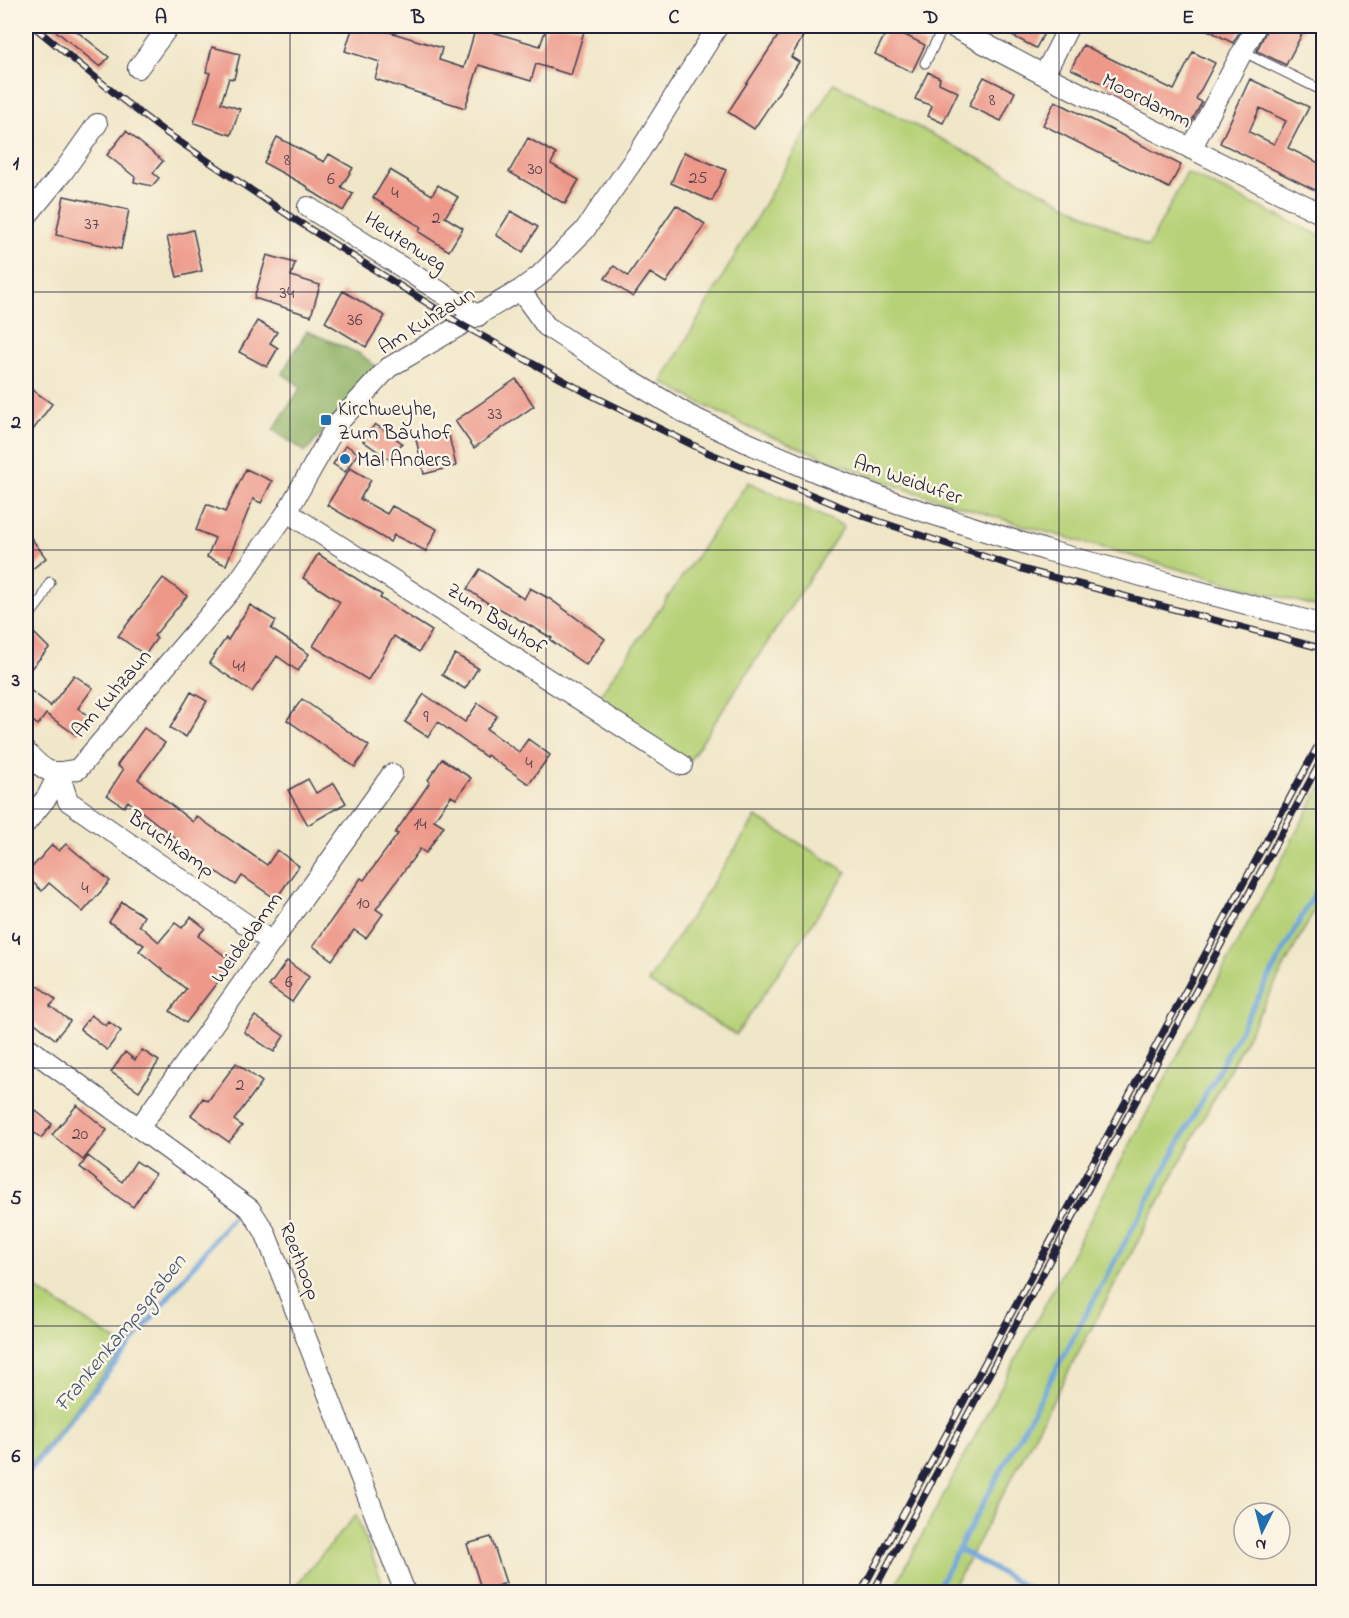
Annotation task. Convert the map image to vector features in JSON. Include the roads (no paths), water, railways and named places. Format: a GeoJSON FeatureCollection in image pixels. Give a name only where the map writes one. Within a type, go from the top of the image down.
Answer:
{"type":"FeatureCollection","features":[{"type":"Feature","properties":{"kind":"street"},"geometry":{"type":"LineString","coordinates":[[138,68],[169,26]]}},
{"type":"Feature","properties":{"kind":"street","name":"Am Kuhzaun"},"geometry":{"type":"LineString","coordinates":[[59,773],[78,769],[237,583],[287,512],[337,424],[388,368],[520,290],[539,276],[584,231],[640,151],[718,26]]}},
{"type":"Feature","properties":{"kind":"street","name":"Moordamm"},"geometry":{"type":"LineString","coordinates":[[951,26],[1323,215]]}},
{"type":"Feature","properties":{"kind":"street"},"geometry":{"type":"LineString","coordinates":[[1044,75],[1069,26]]}},
{"type":"Feature","properties":{"kind":"street"},"geometry":{"type":"LineString","coordinates":[[1191,149],[1256,26]]}},
{"type":"Feature","properties":{"kind":"street"},"geometry":{"type":"LineString","coordinates":[[26,217],[63,172],[97,124]]}},
{"type":"Feature","properties":{"kind":"street","name":"Heutenweg"},"geometry":{"type":"LineString","coordinates":[[308,207],[478,316]]}},
{"type":"Feature","properties":{"kind":"street","name":"Am Weidufer"},"geometry":{"type":"LineString","coordinates":[[520,290],[546,326],[636,384],[690,416],[821,474],[897,503],[1045,550],[1323,625]]}},
{"type":"Feature","properties":{"kind":"street","name":"Zum Bauhof"},"geometry":{"type":"LineString","coordinates":[[287,512],[682,765]]}},
{"type":"Feature","properties":{"kind":"street"},"geometry":{"type":"LineString","coordinates":[[26,752],[43,769],[59,773],[47,797],[26,823]]}},
{"type":"Feature","properties":{"kind":"street","name":"Bruchkamp"},"geometry":{"type":"LineString","coordinates":[[59,773],[68,801],[272,942]]}},
{"type":"Feature","properties":{"kind":"street","name":"Weidedamm"},"geometry":{"type":"LineString","coordinates":[[139,1128],[392,774]]}},
{"type":"Feature","properties":{"kind":"street","name":"Reethoop"},"geometry":{"type":"LineString","coordinates":[[26,1046],[250,1209],[265,1232],[405,1593]]}},
{"type":"Feature","properties":{"kind":"lane"},"geometry":{"type":"LineString","coordinates":[[925,63],[944,26]]}},
{"type":"Feature","properties":{"kind":"lane"},"geometry":{"type":"LineString","coordinates":[[1242,51],[1321,90]]}},
{"type":"Feature","properties":{"kind":"lane"},"geometry":{"type":"LineString","coordinates":[[26,620],[42,599],[50,582]]}},
{"type":"Feature","properties":{"kind":"waterway"},"geometry":{"type":"LineString","coordinates":[[935,1592],[1324,876]]}},
{"type":"Feature","properties":{"kind":"waterway","name":"Frankenkampsgraben"},"geometry":{"type":"LineString","coordinates":[[26,1475],[238,1210]]}},
{"type":"Feature","properties":{"kind":"waterway"},"geometry":{"type":"LineString","coordinates":[[958,1549],[1035,1592]]}},
{"type":"Feature","properties":{"kind":"railway"},"geometry":{"type":"LineString","coordinates":[[33,26],[165,132],[294,219],[462,325],[585,392],[709,453],[866,517],[1022,569],[1324,649]]}},
{"type":"Feature","properties":{"kind":"railway"},"geometry":{"type":"LineString","coordinates":[[861,1592],[1324,734]]}},
{"type":"Feature","properties":{"kind":"railway"},"geometry":{"type":"LineString","coordinates":[[873,1592],[1324,755]]}},
{"type":"Feature","properties":{"kind":"place","name":"Kirchweyhe, Zum Bauhof"},"geometry":{"type":"Point","coordinates":[326,420]}},
{"type":"Feature","properties":{"kind":"place","name":"Mal Anders"},"geometry":{"type":"Point","coordinates":[345,459]}}]}
